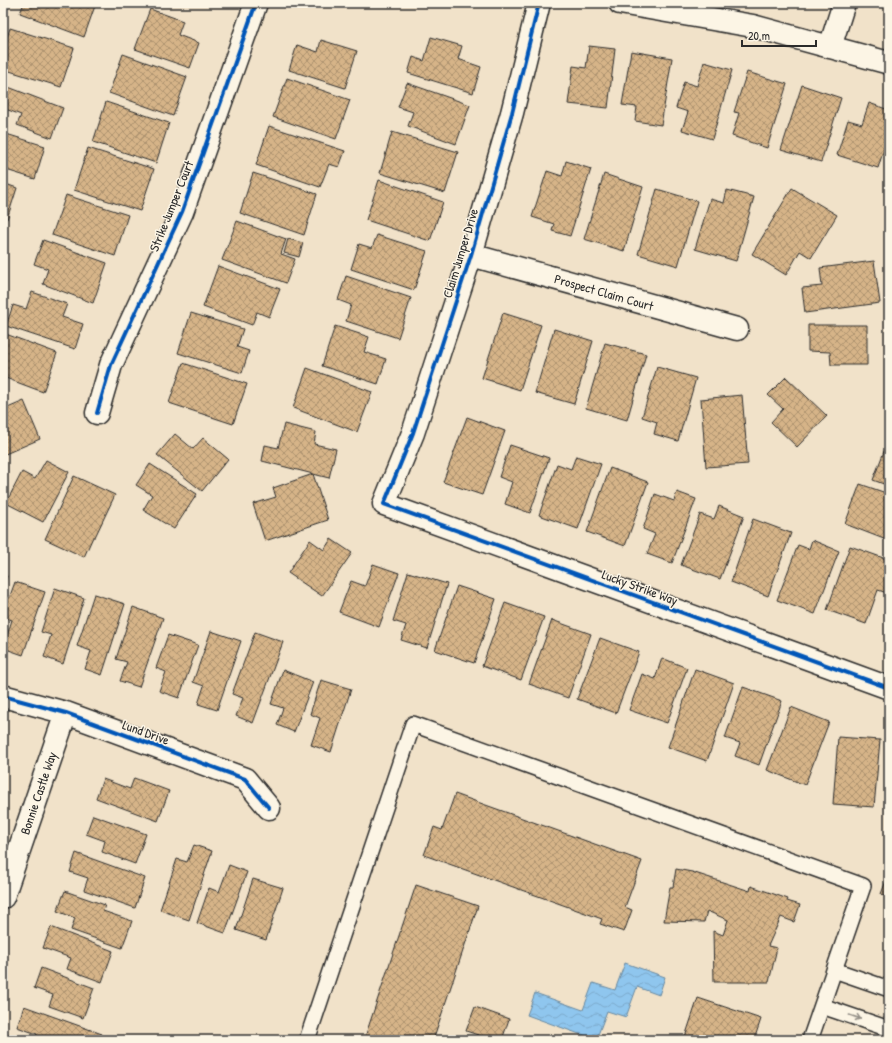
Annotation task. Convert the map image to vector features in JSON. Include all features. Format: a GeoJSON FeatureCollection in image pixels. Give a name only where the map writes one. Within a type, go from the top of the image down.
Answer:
{"type":"FeatureCollection","features":[{"type":"Feature","properties":{"kind":"street","name":"Strike Jumper Court"},"geometry":{"type":"LineString","coordinates":[[97,413],[111,365],[182,212],[256,3]]}},
{"type":"Feature","properties":{"kind":"street","name":"Claim Jumper Drive"},"geometry":{"type":"LineString","coordinates":[[384,504],[413,433],[471,256],[512,113],[539,3]]}},
{"type":"Feature","properties":{"kind":"street"},"geometry":{"type":"LineString","coordinates":[[620,3],[753,26],[889,63]]}},
{"type":"Feature","properties":{"kind":"street"},"geometry":{"type":"LineString","coordinates":[[830,47],[844,3]]}},
{"type":"Feature","properties":{"kind":"street","name":"Prospect Claim Court"},"geometry":{"type":"LineString","coordinates":[[471,256],[737,329]]}},
{"type":"Feature","properties":{"kind":"street","name":"Lucky Strike Way"},"geometry":{"type":"LineString","coordinates":[[384,504],[889,688]]}},
{"type":"Feature","properties":{"kind":"street","name":"Lund Drive"},"geometry":{"type":"LineString","coordinates":[[3,696],[66,712],[245,779],[269,808]]}},
{"type":"Feature","properties":{"kind":"street","name":"Bonnie Castle Way"},"geometry":{"type":"LineString","coordinates":[[3,897],[66,712]]}},
{"type":"Feature","properties":{"kind":"lane"},"geometry":{"type":"LineString","coordinates":[[307,1040],[413,724],[863,886],[810,1040]]}},
{"type":"Feature","properties":{"kind":"lane"},"geometry":{"type":"LineString","coordinates":[[834,970],[889,989]]}},
{"type":"Feature","properties":{"kind":"lane"},"geometry":{"type":"LineString","coordinates":[[822,1006],[889,1029]]}},
{"type":"Feature","properties":{"kind":"water"},"geometry":{"type":"Polygon","coordinates":[[[625,963],[665,977],[659,995],[637,987],[626,1017],[607,1011],[596,1040],[527,1015],[535,993],[583,1010],[593,983],[615,990],[625,963]]]}},
{"type":"Feature","properties":{"kind":"building"},"geometry":{"type":"Polygon","coordinates":[[[24,3],[96,3],[84,37],[20,13],[24,3]]]}},
{"type":"Feature","properties":{"kind":"building"},"geometry":{"type":"Polygon","coordinates":[[[150,9],[183,21],[178,35],[199,43],[190,68],[135,49],[150,9]]]}},
{"type":"Feature","properties":{"kind":"building"},"geometry":{"type":"Polygon","coordinates":[[[10,28],[74,48],[61,87],[3,69],[3,51],[10,28]]]}},
{"type":"Feature","properties":{"kind":"building"},"geometry":{"type":"Polygon","coordinates":[[[431,37],[462,46],[458,59],[481,67],[473,93],[408,73],[413,57],[424,61],[431,37]]]}},
{"type":"Feature","properties":{"kind":"building"},"geometry":{"type":"Polygon","coordinates":[[[321,40],[357,51],[345,88],[289,70],[297,45],[318,52],[321,40]]]}},
{"type":"Feature","properties":{"kind":"building"},"geometry":{"type":"Polygon","coordinates":[[[589,46],[615,49],[608,108],[568,104],[573,66],[586,68],[589,46]]]}},
{"type":"Feature","properties":{"kind":"building"},"geometry":{"type":"Polygon","coordinates":[[[631,51],[672,58],[661,125],[635,121],[637,107],[622,105],[631,51]]]}},
{"type":"Feature","properties":{"kind":"building"},"geometry":{"type":"Polygon","coordinates":[[[123,54],[187,77],[173,116],[109,93],[123,54]]]}},
{"type":"Feature","properties":{"kind":"building"},"geometry":{"type":"Polygon","coordinates":[[[704,62],[732,70],[712,139],[682,130],[688,112],[676,108],[684,82],[697,86],[704,62]]]}},
{"type":"Feature","properties":{"kind":"building"},"geometry":{"type":"Polygon","coordinates":[[[747,72],[787,84],[767,148],[732,136],[739,113],[734,112],[747,72]]]}},
{"type":"Feature","properties":{"kind":"building"},"geometry":{"type":"Polygon","coordinates":[[[287,78],[350,100],[336,139],[273,117],[287,78]]]}},
{"type":"Feature","properties":{"kind":"building"},"geometry":{"type":"Polygon","coordinates":[[[407,83],[470,105],[456,144],[408,126],[413,112],[398,107],[407,83]]]}},
{"type":"Feature","properties":{"kind":"building"},"geometry":{"type":"Polygon","coordinates":[[[3,85],[63,108],[52,138],[17,125],[21,115],[3,108],[3,85]]]}},
{"type":"Feature","properties":{"kind":"building"},"geometry":{"type":"Polygon","coordinates":[[[802,85],[841,98],[821,162],[781,150],[802,85]]]}},
{"type":"Feature","properties":{"kind":"building"},"geometry":{"type":"Polygon","coordinates":[[[106,102],[169,123],[156,163],[93,142],[106,102]]]}},
{"type":"Feature","properties":{"kind":"building"},"geometry":{"type":"Polygon","coordinates":[[[869,103],[889,110],[889,133],[878,168],[837,155],[848,120],[862,124],[869,103]]]}},
{"type":"Feature","properties":{"kind":"building"},"geometry":{"type":"Polygon","coordinates":[[[269,126],[345,151],[339,167],[329,164],[320,187],[256,165],[269,126]]]}},
{"type":"Feature","properties":{"kind":"building"},"geometry":{"type":"Polygon","coordinates":[[[392,132],[458,152],[445,193],[380,173],[392,132]]]}},
{"type":"Feature","properties":{"kind":"building"},"geometry":{"type":"Polygon","coordinates":[[[3,133],[45,146],[35,179],[3,169],[3,133]]]}},
{"type":"Feature","properties":{"kind":"building"},"geometry":{"type":"Polygon","coordinates":[[[88,148],[154,169],[140,211],[74,190],[88,148]]]}},
{"type":"Feature","properties":{"kind":"building"},"geometry":{"type":"Polygon","coordinates":[[[566,161],[591,169],[570,236],[552,231],[554,224],[532,217],[547,171],[562,176],[566,161]]]}},
{"type":"Feature","properties":{"kind":"building"},"geometry":{"type":"Polygon","coordinates":[[[253,173],[317,194],[304,235],[240,213],[253,173]]]}},
{"type":"Feature","properties":{"kind":"building"},"geometry":{"type":"Polygon","coordinates":[[[604,174],[643,187],[624,251],[584,239],[604,174]]]}},
{"type":"Feature","properties":{"kind":"building"},"geometry":{"type":"Polygon","coordinates":[[[379,180],[443,202],[430,241],[366,220],[379,180]]]}},
{"type":"Feature","properties":{"kind":"building"},"geometry":{"type":"Polygon","coordinates":[[[3,183],[17,188],[7,219],[3,218],[3,183]]]}},
{"type":"Feature","properties":{"kind":"building"},"geometry":{"type":"Polygon","coordinates":[[[792,188],[837,215],[811,258],[800,251],[786,275],[752,254],[792,188]]]}},
{"type":"Feature","properties":{"kind":"building"},"geometry":{"type":"Polygon","coordinates":[[[657,189],[697,201],[678,266],[638,254],[657,189]]]}},
{"type":"Feature","properties":{"kind":"building"},"geometry":{"type":"Polygon","coordinates":[[[727,190],[754,197],[736,261],[695,249],[710,199],[724,203],[727,190]]]}},
{"type":"Feature","properties":{"kind":"building"},"geometry":{"type":"Polygon","coordinates":[[[66,195],[128,215],[115,256],[52,235],[66,195]]]}},
{"type":"Feature","properties":{"kind":"building"},"geometry":{"type":"Polygon","coordinates":[[[237,221],[286,239],[281,254],[295,259],[286,283],[222,260],[237,221]]]}},
{"type":"Feature","properties":{"kind":"building"},"geometry":{"type":"Polygon","coordinates":[[[377,235],[427,251],[414,290],[351,269],[359,244],[372,248],[377,235]]]}},
{"type":"Feature","properties":{"kind":"building"},"geometry":{"type":"Polygon","coordinates":[[[288,239],[303,243],[299,257],[284,253],[288,239]]]}},
{"type":"Feature","properties":{"kind":"building"},"geometry":{"type":"Polygon","coordinates":[[[43,240],[107,263],[93,303],[43,284],[48,269],[34,264],[43,240]]]}},
{"type":"Feature","properties":{"kind":"building"},"geometry":{"type":"Polygon","coordinates":[[[874,261],[880,303],[805,313],[802,288],[822,286],[820,268],[874,261]]]}},
{"type":"Feature","properties":{"kind":"building"},"geometry":{"type":"Polygon","coordinates":[[[218,266],[280,289],[269,317],[257,312],[252,325],[203,307],[218,266]]]}},
{"type":"Feature","properties":{"kind":"building"},"geometry":{"type":"Polygon","coordinates":[[[346,276],[411,298],[398,338],[346,321],[351,305],[338,300],[346,276]]]}},
{"type":"Feature","properties":{"kind":"building"},"geometry":{"type":"Polygon","coordinates":[[[32,292],[67,304],[62,317],[83,324],[75,349],[6,326],[13,305],[26,309],[32,292]]]}},
{"type":"Feature","properties":{"kind":"building"},"geometry":{"type":"Polygon","coordinates":[[[191,313],[243,329],[237,347],[249,351],[242,373],[178,353],[191,313]]]}},
{"type":"Feature","properties":{"kind":"building"},"geometry":{"type":"Polygon","coordinates":[[[503,313],[541,325],[520,390],[482,378],[503,313]]]}},
{"type":"Feature","properties":{"kind":"building"},"geometry":{"type":"Polygon","coordinates":[[[808,325],[867,325],[867,365],[831,365],[830,352],[808,351],[808,325]]]}},
{"type":"Feature","properties":{"kind":"building"},"geometry":{"type":"Polygon","coordinates":[[[335,326],[369,337],[364,352],[386,359],[378,384],[322,366],[335,326]]]}},
{"type":"Feature","properties":{"kind":"building"},"geometry":{"type":"Polygon","coordinates":[[[554,329],[593,341],[574,404],[535,393],[554,329]]]}},
{"type":"Feature","properties":{"kind":"building"},"geometry":{"type":"Polygon","coordinates":[[[3,333],[57,353],[43,392],[3,377],[3,333]]]}},
{"type":"Feature","properties":{"kind":"building"},"geometry":{"type":"Polygon","coordinates":[[[605,343],[646,354],[627,420],[586,408],[605,343]]]}},
{"type":"Feature","properties":{"kind":"building"},"geometry":{"type":"Polygon","coordinates":[[[183,363],[247,384],[233,424],[169,403],[183,363]]]}},
{"type":"Feature","properties":{"kind":"building"},"geometry":{"type":"Polygon","coordinates":[[[657,367],[696,378],[678,441],[654,434],[657,422],[642,417],[657,367]]]}},
{"type":"Feature","properties":{"kind":"building"},"geometry":{"type":"Polygon","coordinates":[[[307,368],[372,392],[357,432],[293,408],[307,368]]]}},
{"type":"Feature","properties":{"kind":"building"},"geometry":{"type":"Polygon","coordinates":[[[786,377],[827,416],[797,447],[771,422],[783,409],[768,395],[786,377]]]}},
{"type":"Feature","properties":{"kind":"building"},"geometry":{"type":"Polygon","coordinates":[[[742,395],[748,464],[706,467],[701,399],[742,395]]]}},
{"type":"Feature","properties":{"kind":"building"},"geometry":{"type":"Polygon","coordinates":[[[24,401],[40,439],[3,455],[3,410],[24,401]]]}},
{"type":"Feature","properties":{"kind":"building"},"geometry":{"type":"Polygon","coordinates":[[[467,417],[505,431],[482,495],[443,482],[467,417]]]}},
{"type":"Feature","properties":{"kind":"building"},"geometry":{"type":"Polygon","coordinates":[[[284,424],[316,432],[314,444],[336,449],[329,478],[262,461],[265,445],[278,448],[284,424]]]}},
{"type":"Feature","properties":{"kind":"building"},"geometry":{"type":"Polygon","coordinates":[[[175,434],[193,449],[203,438],[228,459],[202,491],[157,455],[175,434]]]}},
{"type":"Feature","properties":{"kind":"building"},"geometry":{"type":"Polygon","coordinates":[[[889,441],[889,486],[873,480],[889,441]]]}},
{"type":"Feature","properties":{"kind":"building"},"geometry":{"type":"Polygon","coordinates":[[[510,445],[549,458],[530,513],[505,504],[512,482],[499,477],[510,445]]]}},
{"type":"Feature","properties":{"kind":"building"},"geometry":{"type":"Polygon","coordinates":[[[576,456],[601,464],[578,529],[539,515],[557,464],[571,469],[576,456]]]}},
{"type":"Feature","properties":{"kind":"building"},"geometry":{"type":"Polygon","coordinates":[[[46,460],[69,472],[43,522],[6,503],[22,472],[35,479],[46,460]]]}},
{"type":"Feature","properties":{"kind":"building"},"geometry":{"type":"Polygon","coordinates":[[[150,464],[197,494],[174,529],[143,510],[152,495],[136,485],[150,464]]]}},
{"type":"Feature","properties":{"kind":"building"},"geometry":{"type":"Polygon","coordinates":[[[610,468],[648,482],[625,546],[587,532],[610,468]]]}},
{"type":"Feature","properties":{"kind":"building"},"geometry":{"type":"Polygon","coordinates":[[[313,474],[328,520],[265,541],[253,504],[276,497],[273,488],[313,474]]]}},
{"type":"Feature","properties":{"kind":"building"},"geometry":{"type":"Polygon","coordinates":[[[74,476],[115,495],[84,557],[45,539],[74,476]]]}},
{"type":"Feature","properties":{"kind":"building"},"geometry":{"type":"Polygon","coordinates":[[[860,484],[889,494],[889,541],[845,524],[860,484]]]}},
{"type":"Feature","properties":{"kind":"building"},"geometry":{"type":"Polygon","coordinates":[[[677,492],[696,499],[672,563],[647,554],[655,534],[643,529],[655,494],[674,501],[677,492]]]}},
{"type":"Feature","properties":{"kind":"building"},"geometry":{"type":"Polygon","coordinates":[[[719,506],[744,516],[720,579],[681,565],[700,514],[714,519],[719,506]]]}},
{"type":"Feature","properties":{"kind":"building"},"geometry":{"type":"Polygon","coordinates":[[[753,519],[791,533],[768,596],[731,582],[753,519]]]}},
{"type":"Feature","properties":{"kind":"building"},"geometry":{"type":"Polygon","coordinates":[[[331,539],[352,553],[322,596],[288,573],[310,540],[324,550],[331,539]]]}},
{"type":"Feature","properties":{"kind":"building"},"geometry":{"type":"Polygon","coordinates":[[[812,540],[839,551],[815,614],[777,600],[798,545],[809,549],[812,540]]]}},
{"type":"Feature","properties":{"kind":"building"},"geometry":{"type":"Polygon","coordinates":[[[850,546],[889,560],[889,589],[887,593],[878,590],[866,624],[827,610],[850,546]]]}},
{"type":"Feature","properties":{"kind":"building"},"geometry":{"type":"Polygon","coordinates":[[[373,564],[399,573],[379,627],[339,612],[351,581],[365,586],[373,564]]]}},
{"type":"Feature","properties":{"kind":"building"},"geometry":{"type":"Polygon","coordinates":[[[408,572],[447,584],[427,648],[401,640],[406,625],[393,621],[408,572]]]}},
{"type":"Feature","properties":{"kind":"building"},"geometry":{"type":"Polygon","coordinates":[[[3,575],[7,576],[3,588],[3,575]]]}},
{"type":"Feature","properties":{"kind":"building"},"geometry":{"type":"Polygon","coordinates":[[[15,582],[45,592],[23,655],[3,648],[12,620],[3,617],[3,615],[15,582]]]}},
{"type":"Feature","properties":{"kind":"building"},"geometry":{"type":"Polygon","coordinates":[[[457,586],[496,599],[474,663],[435,650],[457,586]]]}},
{"type":"Feature","properties":{"kind":"building"},"geometry":{"type":"Polygon","coordinates":[[[55,588],[84,598],[63,664],[44,657],[51,635],[41,632],[55,588]]]}},
{"type":"Feature","properties":{"kind":"building"},"geometry":{"type":"Polygon","coordinates":[[[94,594],[125,604],[102,675],[85,669],[91,651],[77,646],[94,594]]]}},
{"type":"Feature","properties":{"kind":"building"},"geometry":{"type":"Polygon","coordinates":[[[505,603],[544,617],[521,680],[482,666],[505,603]]]}},
{"type":"Feature","properties":{"kind":"building"},"geometry":{"type":"Polygon","coordinates":[[[133,607],[163,618],[139,687],[120,681],[127,662],[116,659],[133,607]]]}},
{"type":"Feature","properties":{"kind":"building"},"geometry":{"type":"Polygon","coordinates":[[[552,620],[591,634],[568,698],[529,684],[552,620]]]}},
{"type":"Feature","properties":{"kind":"building"},"geometry":{"type":"Polygon","coordinates":[[[211,631],[241,641],[217,710],[198,704],[204,686],[193,682],[211,631]]]}},
{"type":"Feature","properties":{"kind":"building"},"geometry":{"type":"Polygon","coordinates":[[[255,632],[283,642],[253,723],[236,716],[243,698],[232,694],[255,632]]]}},
{"type":"Feature","properties":{"kind":"building"},"geometry":{"type":"Polygon","coordinates":[[[168,635],[198,645],[179,698],[159,691],[166,672],[156,668],[168,635]]]}},
{"type":"Feature","properties":{"kind":"building"},"geometry":{"type":"Polygon","coordinates":[[[600,638],[639,652],[616,713],[577,699],[600,638]]]}},
{"type":"Feature","properties":{"kind":"building"},"geometry":{"type":"Polygon","coordinates":[[[662,658],[687,668],[667,723],[629,710],[642,674],[655,679],[662,658]]]}},
{"type":"Feature","properties":{"kind":"building"},"geometry":{"type":"Polygon","coordinates":[[[695,669],[734,683],[707,761],[668,747],[695,669]]]}},
{"type":"Feature","properties":{"kind":"building"},"geometry":{"type":"Polygon","coordinates":[[[283,670],[313,682],[294,732],[277,725],[283,708],[271,704],[283,670]]]}},
{"type":"Feature","properties":{"kind":"building"},"geometry":{"type":"Polygon","coordinates":[[[321,680],[351,689],[331,752],[311,745],[320,718],[310,714],[321,680]]]}},
{"type":"Feature","properties":{"kind":"building"},"geometry":{"type":"Polygon","coordinates":[[[743,687],[782,701],[759,765],[735,756],[740,743],[725,738],[743,687]]]}},
{"type":"Feature","properties":{"kind":"building"},"geometry":{"type":"Polygon","coordinates":[[[791,707],[829,722],[805,785],[767,770],[791,707]]]}},
{"type":"Feature","properties":{"kind":"building"},"geometry":{"type":"Polygon","coordinates":[[[838,737],[880,740],[874,807],[833,804],[838,737]]]}},
{"type":"Feature","properties":{"kind":"building"},"geometry":{"type":"Polygon","coordinates":[[[134,778],[169,791],[158,821],[96,798],[103,779],[130,789],[134,778]]]}},
{"type":"Feature","properties":{"kind":"building"},"geometry":{"type":"Polygon","coordinates":[[[455,794],[642,861],[625,907],[632,910],[624,932],[600,924],[602,919],[424,855],[434,827],[442,830],[455,794]]]}},
{"type":"Feature","properties":{"kind":"building"},"geometry":{"type":"Polygon","coordinates":[[[93,815],[146,834],[135,864],[102,852],[105,841],[86,834],[93,815]]]}},
{"type":"Feature","properties":{"kind":"building"},"geometry":{"type":"Polygon","coordinates":[[[194,845],[212,851],[189,920],[160,910],[177,859],[187,862],[194,845]]]}},
{"type":"Feature","properties":{"kind":"building"},"geometry":{"type":"Polygon","coordinates":[[[76,853],[145,878],[135,908],[84,890],[88,878],[70,872],[76,853]]]}},
{"type":"Feature","properties":{"kind":"building"},"geometry":{"type":"Polygon","coordinates":[[[229,865],[247,872],[225,933],[197,923],[209,888],[219,892],[229,865]]]}},
{"type":"Feature","properties":{"kind":"building"},"geometry":{"type":"Polygon","coordinates":[[[676,869],[692,872],[750,891],[751,886],[788,899],[787,901],[800,905],[794,922],[781,917],[768,946],[777,948],[769,982],[714,982],[713,931],[723,935],[728,920],[707,911],[704,922],[664,921],[670,887],[673,887],[676,869]]]}},
{"type":"Feature","properties":{"kind":"building"},"geometry":{"type":"Polygon","coordinates":[[[889,873],[889,897],[881,894],[889,873]]]}},
{"type":"Feature","properties":{"kind":"building"},"geometry":{"type":"Polygon","coordinates":[[[253,879],[283,888],[266,940],[236,930],[253,879]]]}},
{"type":"Feature","properties":{"kind":"building"},"geometry":{"type":"Polygon","coordinates":[[[416,885],[478,906],[433,1040],[364,1040],[416,885]]]}},
{"type":"Feature","properties":{"kind":"building"},"geometry":{"type":"Polygon","coordinates":[[[65,891],[105,905],[103,911],[132,921],[122,948],[71,930],[75,918],[57,911],[65,891]]]}},
{"type":"Feature","properties":{"kind":"building"},"geometry":{"type":"Polygon","coordinates":[[[51,927],[113,951],[102,982],[67,969],[71,958],[43,948],[51,927]]]}},
{"type":"Feature","properties":{"kind":"building"},"geometry":{"type":"Polygon","coordinates":[[[41,968],[94,988],[83,1018],[49,1006],[53,995],[34,988],[41,968]]]}},
{"type":"Feature","properties":{"kind":"building"},"geometry":{"type":"Polygon","coordinates":[[[698,998],[761,1019],[754,1040],[684,1040],[698,998]]]}},
{"type":"Feature","properties":{"kind":"building"},"geometry":{"type":"Polygon","coordinates":[[[24,1006],[102,1034],[100,1040],[35,1040],[37,1034],[17,1027],[24,1006]]]}},
{"type":"Feature","properties":{"kind":"building"},"geometry":{"type":"Polygon","coordinates":[[[475,1007],[509,1019],[502,1040],[493,1040],[466,1031],[475,1007]]]}},
{"type":"Feature","properties":{"kind":"cycle path"},"geometry":{"type":"LineString","coordinates":[[97,413],[111,365],[182,212],[256,3]]}},
{"type":"Feature","properties":{"kind":"cycle path"},"geometry":{"type":"LineString","coordinates":[[539,3],[512,113],[471,255],[413,433],[384,504],[889,688]]}},
{"type":"Feature","properties":{"kind":"cycle path"},"geometry":{"type":"LineString","coordinates":[[3,696],[66,713],[245,779],[269,808]]}}]}
